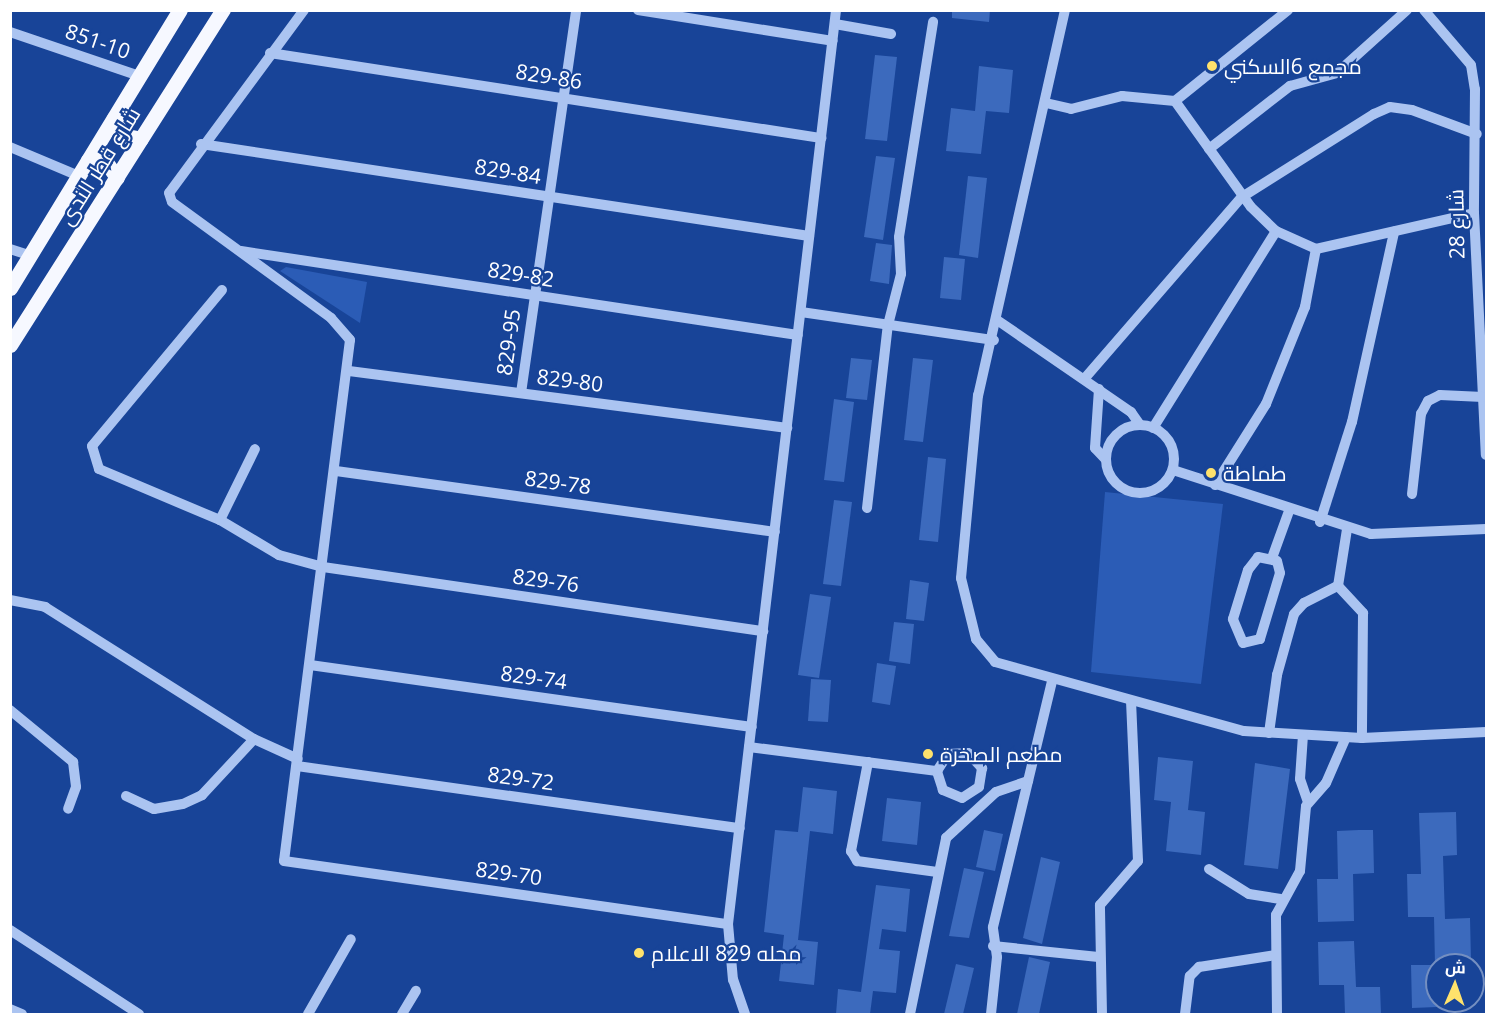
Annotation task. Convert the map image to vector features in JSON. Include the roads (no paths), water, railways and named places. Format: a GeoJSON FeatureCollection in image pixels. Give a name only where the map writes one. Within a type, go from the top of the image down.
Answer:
{"type":"FeatureCollection","features":[{"type":"Feature","properties":{"kind":"main road","name":"شارع قطر الندى"},"geometry":{"type":"LineString","coordinates":[[10,288],[180,10]]}},
{"type":"Feature","properties":{"kind":"main road","name":"شارع قطر الندى"},"geometry":{"type":"LineString","coordinates":[[10,345],[223,10]]}},
{"type":"Feature","properties":{"kind":"main road"},"geometry":{"type":"LineString","coordinates":[[114,118],[122,135],[141,139]]}},
{"type":"Feature","properties":{"kind":"main road"},"geometry":{"type":"LineString","coordinates":[[88,160],[106,162],[117,178]]}},
{"type":"Feature","properties":{"kind":"street"},"geometry":{"type":"LineString","coordinates":[[297,762],[349,371],[350,340],[344,329],[172,202],[171,185],[304,10]]}},
{"type":"Feature","properties":{"kind":"street","name":"829-95"},"geometry":{"type":"LineString","coordinates":[[521,393],[576,10]]}},
{"type":"Feature","properties":{"kind":"street"},"geometry":{"type":"LineString","coordinates":[[638,10],[832,41]]}},
{"type":"Feature","properties":{"kind":"street"},"geometry":{"type":"LineString","coordinates":[[745,1014],[733,980],[728,924],[836,10]]}},
{"type":"Feature","properties":{"kind":"street"},"geometry":{"type":"LineString","coordinates":[[1065,10],[1046,103],[1007,252],[994,340],[978,395],[961,578],[976,639],[995,662],[1052,682],[1131,703],[1269,733],[1362,738],[1486,732]]}},
{"type":"Feature","properties":{"kind":"street"},"geometry":{"type":"LineString","coordinates":[[1046,103],[1081,108],[1122,96],[1175,101],[1288,10]]}},
{"type":"Feature","properties":{"kind":"street"},"geometry":{"type":"LineString","coordinates":[[1209,149],[1290,86],[1337,73],[1407,10]]}},
{"type":"Feature","properties":{"kind":"street","name":"شارع 28"},"geometry":{"type":"LineString","coordinates":[[1424,10],[1471,65],[1478,134],[1474,213],[1486,455]]}},
{"type":"Feature","properties":{"kind":"street"},"geometry":{"type":"LineString","coordinates":[[867,508],[888,325],[901,274],[899,237],[933,22]]}},
{"type":"Feature","properties":{"kind":"street"},"geometry":{"type":"LineString","coordinates":[[835,24],[891,34]]}},
{"type":"Feature","properties":{"kind":"street","name":"851-10"},"geometry":{"type":"LineString","coordinates":[[10,32],[139,76]]}},
{"type":"Feature","properties":{"kind":"street","name":"829-86"},"geometry":{"type":"LineString","coordinates":[[270,53],[821,138]]}},
{"type":"Feature","properties":{"kind":"street"},"geometry":{"type":"LineString","coordinates":[[1175,101],[1242,197],[1276,231],[1316,249],[1474,213]]}},
{"type":"Feature","properties":{"kind":"street"},"geometry":{"type":"LineString","coordinates":[[1085,378],[1242,197],[1390,107],[1478,134]]}},
{"type":"Feature","properties":{"kind":"street","name":"829-84"},"geometry":{"type":"LineString","coordinates":[[201,144],[810,236]]}},
{"type":"Feature","properties":{"kind":"street"},"geometry":{"type":"LineString","coordinates":[[10,147],[79,176]]}},
{"type":"Feature","properties":{"kind":"street"},"geometry":{"type":"LineString","coordinates":[[1153,428],[1276,231]]}},
{"type":"Feature","properties":{"kind":"street"},"geometry":{"type":"LineString","coordinates":[[1320,522],[1353,422],[1394,232]]}},
{"type":"Feature","properties":{"kind":"street"},"geometry":{"type":"LineString","coordinates":[[10,249],[31,256]]}},
{"type":"Feature","properties":{"kind":"street"},"geometry":{"type":"LineString","coordinates":[[1215,485],[1266,404],[1305,307],[1316,249]]}},
{"type":"Feature","properties":{"kind":"street","name":"829-82"},"geometry":{"type":"LineString","coordinates":[[238,251],[798,335]]}},
{"type":"Feature","properties":{"kind":"street","name":"829-76"},"geometry":{"type":"LineString","coordinates":[[222,290],[92,446],[99,469],[220,520],[279,555],[323,567],[763,631]]}},
{"type":"Feature","properties":{"kind":"street"},"geometry":{"type":"LineString","coordinates":[[801,312],[994,340]]}},
{"type":"Feature","properties":{"kind":"street"},"geometry":{"type":"LineString","coordinates":[[997,320],[1085,378],[1100,389],[1140,425],[1153,428],[1171,445],[1173,470],[1155,490],[1129,491],[1109,473],[1106,460],[1095,448],[1100,389]]}},
{"type":"Feature","properties":{"kind":"street","name":"829-80"},"geometry":{"type":"LineString","coordinates":[[349,371],[787,428]]}},
{"type":"Feature","properties":{"kind":"street"},"geometry":{"type":"LineString","coordinates":[[1412,494],[1421,414],[1428,401],[1440,395],[1483,397]]}},
{"type":"Feature","properties":{"kind":"street"},"geometry":{"type":"LineString","coordinates":[[1106,460],[1116,435],[1140,425]]}},
{"type":"Feature","properties":{"kind":"street"},"geometry":{"type":"LineString","coordinates":[[220,520],[255,449]]}},
{"type":"Feature","properties":{"kind":"street"},"geometry":{"type":"LineString","coordinates":[[1173,470],[1320,522],[1371,534],[1486,529]]}},
{"type":"Feature","properties":{"kind":"street","name":"829-78"},"geometry":{"type":"LineString","coordinates":[[336,471],[775,532]]}},
{"type":"Feature","properties":{"kind":"street"},"geometry":{"type":"LineString","coordinates":[[1272,558],[1258,557],[1248,570],[1233,619],[1243,643],[1253,643],[1265,630],[1280,573],[1272,558],[1289,511]]}},
{"type":"Feature","properties":{"kind":"street"},"geometry":{"type":"LineString","coordinates":[[1338,586],[1347,529]]}},
{"type":"Feature","properties":{"kind":"street"},"geometry":{"type":"LineString","coordinates":[[1269,733],[1277,675],[1294,614],[1304,603],[1338,586]]}},
{"type":"Feature","properties":{"kind":"street"},"geometry":{"type":"LineString","coordinates":[[1338,586],[1363,613],[1362,738]]}},
{"type":"Feature","properties":{"kind":"street","name":"829-72"},"geometry":{"type":"LineString","coordinates":[[10,600],[45,607],[254,740],[297,762],[740,828]]}},
{"type":"Feature","properties":{"kind":"street","name":"829-74"},"geometry":{"type":"LineString","coordinates":[[310,666],[752,727]]}},
{"type":"Feature","properties":{"kind":"street"},"geometry":{"type":"LineString","coordinates":[[991,1014],[997,972],[993,946],[1052,682]]}},
{"type":"Feature","properties":{"kind":"street"},"geometry":{"type":"LineString","coordinates":[[1102,1014],[1098,957],[1100,905],[1138,861],[1131,703]]}},
{"type":"Feature","properties":{"kind":"street"},"geometry":{"type":"LineString","coordinates":[[10,710],[72,762],[76,787],[68,809]]}},
{"type":"Feature","properties":{"kind":"street"},"geometry":{"type":"LineString","coordinates":[[1277,1014],[1275,915],[1281,899],[1300,871],[1308,802],[1300,779],[1303,735]]}},
{"type":"Feature","properties":{"kind":"street"},"geometry":{"type":"LineString","coordinates":[[1308,802],[1326,783],[1346,737]]}},
{"type":"Feature","properties":{"kind":"street"},"geometry":{"type":"LineString","coordinates":[[126,796],[154,809],[183,804],[202,795],[254,740]]}},
{"type":"Feature","properties":{"kind":"street"},"geometry":{"type":"LineString","coordinates":[[749,747],[937,771]]}},
{"type":"Feature","properties":{"kind":"street"},"geometry":{"type":"LineString","coordinates":[[968,753],[982,768],[979,787],[962,798],[943,790],[937,771],[948,754],[968,753]]}},
{"type":"Feature","properties":{"kind":"street","name":"829-70"},"geometry":{"type":"LineString","coordinates":[[297,762],[284,861],[728,924]]}},
{"type":"Feature","properties":{"kind":"street"},"geometry":{"type":"LineString","coordinates":[[868,762],[851,851],[857,861],[936,872]]}},
{"type":"Feature","properties":{"kind":"street"},"geometry":{"type":"LineString","coordinates":[[910,1014],[936,872],[946,838],[996,792],[1028,782]]}},
{"type":"Feature","properties":{"kind":"street"},"geometry":{"type":"LineString","coordinates":[[1209,868],[1249,894],[1281,899]]}},
{"type":"Feature","properties":{"kind":"street"},"geometry":{"type":"LineString","coordinates":[[10,930],[139,1014]]}},
{"type":"Feature","properties":{"kind":"street"},"geometry":{"type":"LineString","coordinates":[[308,1014],[351,939]]}},
{"type":"Feature","properties":{"kind":"street"},"geometry":{"type":"LineString","coordinates":[[993,946],[1098,957]]}},
{"type":"Feature","properties":{"kind":"street"},"geometry":{"type":"LineString","coordinates":[[1185,1014],[1190,976],[1199,967],[1276,955]]}},
{"type":"Feature","properties":{"kind":"street"},"geometry":{"type":"LineString","coordinates":[[402,1014],[416,991]]}},
{"type":"Feature","properties":{"kind":"street"},"geometry":{"type":"LineString","coordinates":[[10,1009],[22,1014]]}},
{"type":"Feature","properties":{"kind":"place","name":"مجمع 6السكني"},"geometry":{"type":"Point","coordinates":[1212,66]}},
{"type":"Feature","properties":{"kind":"place","name":"طماطة"},"geometry":{"type":"Point","coordinates":[1211,473]}},
{"type":"Feature","properties":{"kind":"place","name":"مطعم الصخرة"},"geometry":{"type":"Point","coordinates":[928,754]}},
{"type":"Feature","properties":{"kind":"place","name":"محله 829 الاعلام"},"geometry":{"type":"Point","coordinates":[639,953]}}]}
